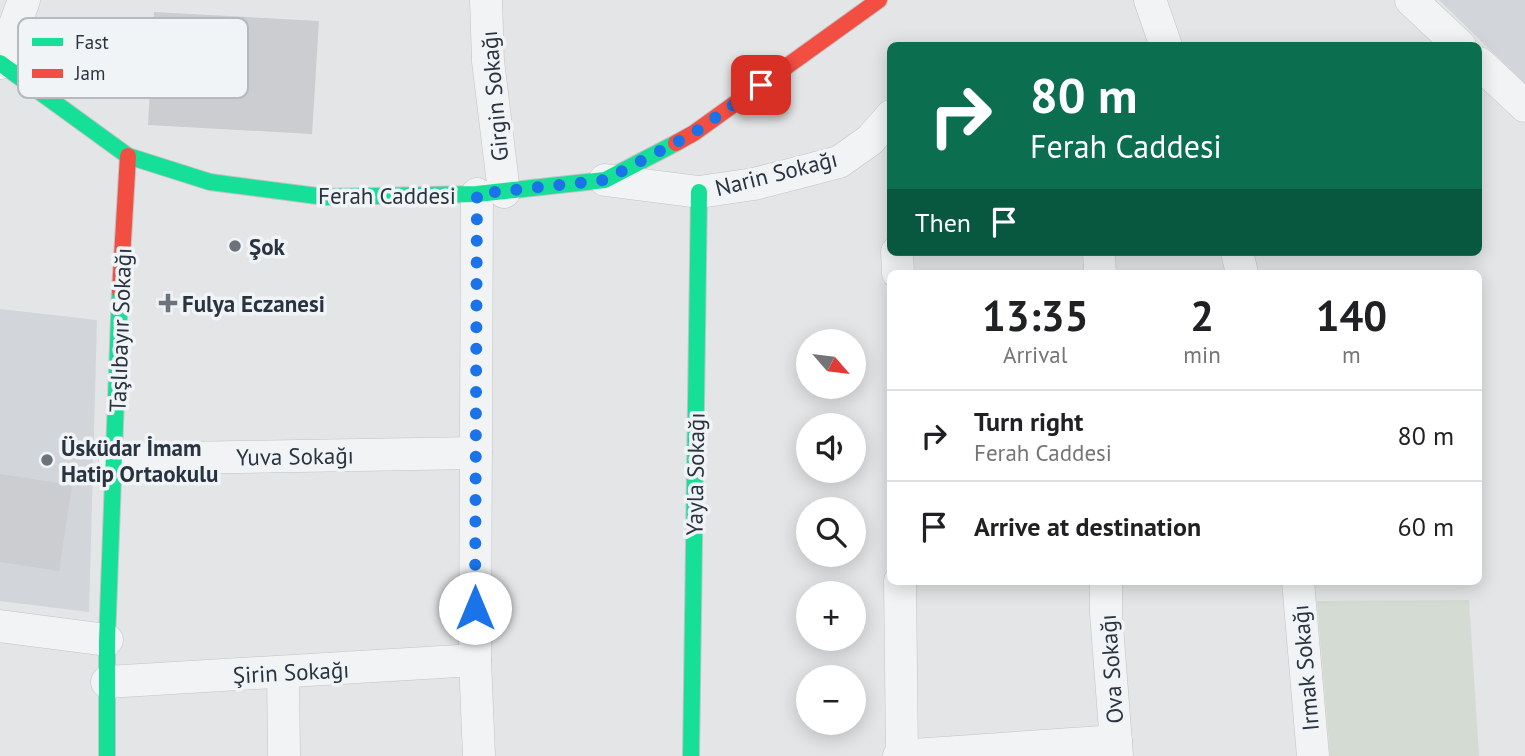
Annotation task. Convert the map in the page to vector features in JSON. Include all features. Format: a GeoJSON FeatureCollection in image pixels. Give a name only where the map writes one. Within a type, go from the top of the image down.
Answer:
{"type":"FeatureCollection","features":[{"type":"Feature","properties":{"kind":"street"},"geometry":{"type":"LineString","coordinates":[[0,63],[24,0]]}},
{"type":"Feature","properties":{"kind":"street","name":"Girgin Sokağı"},"geometry":{"type":"LineString","coordinates":[[479,756],[475,660],[476,453],[490,193],[486,0]]}},
{"type":"Feature","properties":{"kind":"street","name":"Ferah Caddesi"},"geometry":{"type":"LineString","coordinates":[[48,98],[128,156],[210,182],[325,197],[490,193],[605,180],[694,133],[879,0]]}},
{"type":"Feature","properties":{"kind":"street"},"geometry":{"type":"LineString","coordinates":[[1150,0],[1165,42]]}},
{"type":"Feature","properties":{"kind":"street"},"geometry":{"type":"LineString","coordinates":[[1411,0],[1456,42]]}},
{"type":"Feature","properties":{"kind":"street","name":"Ferah Caddesi"},"geometry":{"type":"LineString","coordinates":[[0,63],[18,76]]}},
{"type":"Feature","properties":{"kind":"street"},"geometry":{"type":"LineString","coordinates":[[1482,66],[1525,106]]}},
{"type":"Feature","properties":{"kind":"street","name":"Narin Sokağı"},"geometry":{"type":"LineString","coordinates":[[605,180],[699,192],[754,184],[839,162],[870,140],[887,121]]}},
{"type":"Feature","properties":{"kind":"street","name":"Taşlıbayır Sokağı"},"geometry":{"type":"LineString","coordinates":[[107,756],[107,640],[116,366],[128,156]]}},
{"type":"Feature","properties":{"kind":"street","name":"Yayla Sokağı"},"geometry":{"type":"LineString","coordinates":[[691,756],[699,192]]}},
{"type":"Feature","properties":{"kind":"street","name":"Yuva Sokağı"},"geometry":{"type":"LineString","coordinates":[[115,458],[476,453]]}},
{"type":"Feature","properties":{"kind":"street"},"geometry":{"type":"LineString","coordinates":[[900,585],[901,756],[1117,748]]}},
{"type":"Feature","properties":{"kind":"street","name":"Ova Sokağı"},"geometry":{"type":"LineString","coordinates":[[1106,585],[1117,748]]}},
{"type":"Feature","properties":{"kind":"street","name":"Irmak Sokağı"},"geometry":{"type":"LineString","coordinates":[[1298,585],[1313,756]]}},
{"type":"Feature","properties":{"kind":"street"},"geometry":{"type":"LineString","coordinates":[[0,626],[107,640]]}},
{"type":"Feature","properties":{"kind":"street","name":"Şirin Sokağı"},"geometry":{"type":"LineString","coordinates":[[107,682],[475,660]]}},
{"type":"Feature","properties":{"kind":"street"},"geometry":{"type":"LineString","coordinates":[[283,673],[284,756]]}},
{"type":"Feature","properties":{"kind":"shaded area"},"geometry":{"type":"Polygon","coordinates":[[[1439,0],[1525,0],[1525,84],[1439,0]]]}},
{"type":"Feature","properties":{"kind":"shaded area","name":"Üsküdar İmam Hatip Ortaokulu"},"geometry":{"type":"Polygon","coordinates":[[[0,309],[97,320],[89,612],[0,601],[0,309]]]}},
{"type":"Feature","properties":{"kind":"shaded area"},"geometry":{"type":"Polygon","coordinates":[[[1469,600],[1479,756],[1330,756],[1317,601],[1469,600]]]}},
{"type":"Feature","properties":{"kind":"building"},"geometry":{"type":"Polygon","coordinates":[[[154,12],[319,21],[312,134],[148,125],[149,98],[248,98],[248,18],[154,18],[154,12]]]}},
{"type":"Feature","properties":{"kind":"building"},"geometry":{"type":"Polygon","coordinates":[[[0,474],[72,485],[59,571],[0,562],[0,474]]]}},
{"type":"Feature","properties":{"kind":"traffic: fast"},"geometry":{"type":"LineString","coordinates":[[0,63],[18,76]]}},
{"type":"Feature","properties":{"kind":"traffic: fast"},"geometry":{"type":"LineString","coordinates":[[48,98],[128,156],[210,182],[325,197],[477,194],[605,180],[676,143]]}},
{"type":"Feature","properties":{"kind":"traffic: fast"},"geometry":{"type":"LineString","coordinates":[[691,756],[699,192]]}},
{"type":"Feature","properties":{"kind":"traffic: fast"},"geometry":{"type":"LineString","coordinates":[[107,756],[107,640],[120,291]]}},
{"type":"Feature","properties":{"kind":"traffic: jam"},"geometry":{"type":"LineString","coordinates":[[676,143],[694,133],[879,0]]}},
{"type":"Feature","properties":{"kind":"traffic: jam"},"geometry":{"type":"LineString","coordinates":[[120,291],[128,156]]}},
{"type":"Feature","properties":{"kind":"place","name":"Şok"},"geometry":{"type":"Point","coordinates":[235,246]}},
{"type":"Feature","properties":{"kind":"place","name":"Fulya Eczanesi"},"geometry":{"type":"Point","coordinates":[168,303]}},
{"type":"Feature","properties":{"kind":"place","name":"Üsküdar İmam Hatip Ortaokulu"},"geometry":{"type":"Point","coordinates":[47,460]}},
{"type":"Feature","properties":{"kind":"route"},"geometry":{"type":"LineString","coordinates":[[475,608],[477,194],[605,180],[694,133],[761,85]]}}]}
